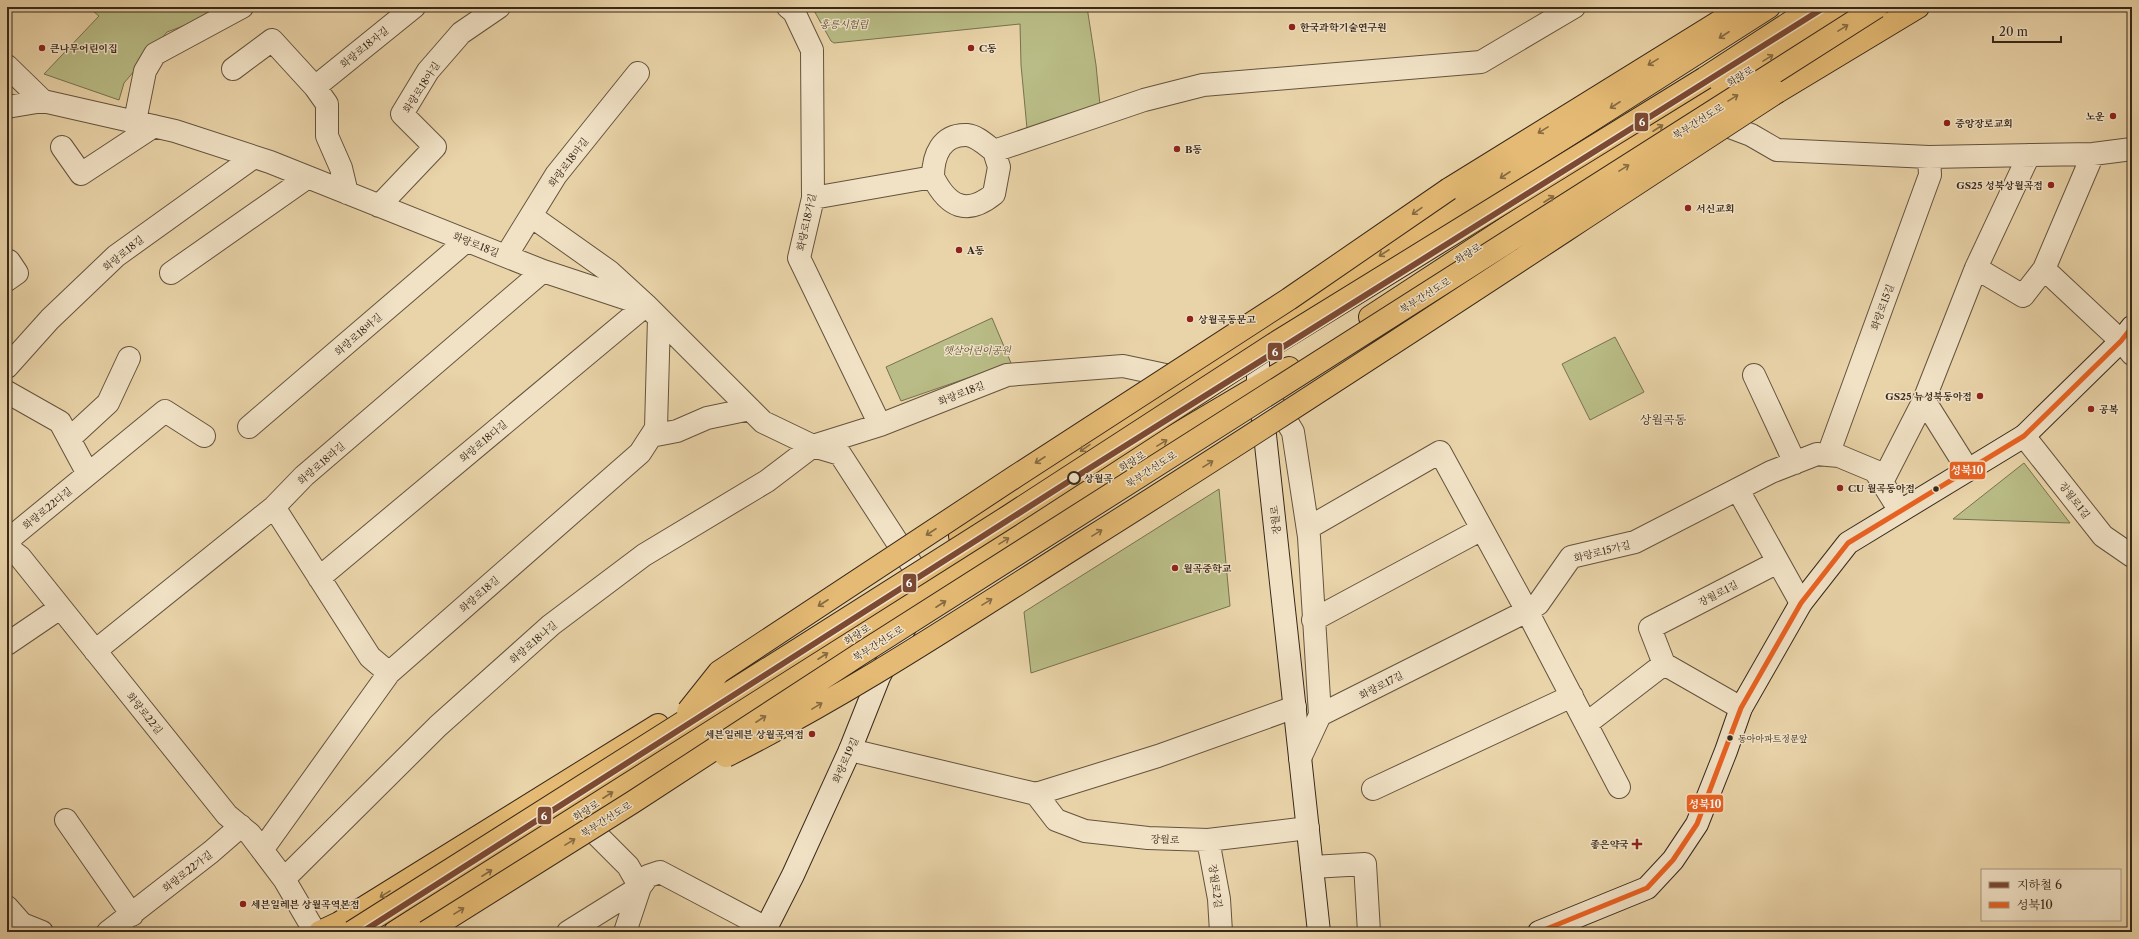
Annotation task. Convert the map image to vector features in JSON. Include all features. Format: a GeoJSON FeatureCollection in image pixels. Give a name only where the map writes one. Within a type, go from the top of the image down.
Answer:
{"type":"FeatureCollection","features":[{"type":"Feature","properties":{"kind":"main road"},"geometry":{"type":"LineString","coordinates":[[678,724],[719,672],[1016,476],[1289,299],[1449,189],[1743,7]]}},
{"type":"Feature","properties":{"kind":"main road"},"geometry":{"type":"LineString","coordinates":[[320,932],[338,923],[914,568],[1103,435],[1186,379],[1769,7]]}},
{"type":"Feature","properties":{"kind":"main road"},"geometry":{"type":"LineString","coordinates":[[352,932],[1008,516],[1274,344],[1698,82],[1814,7]]}},
{"type":"Feature","properties":{"kind":"main road","name":"화랑로"},"geometry":{"type":"LineString","coordinates":[[396,932],[924,591],[1232,400],[1258,388],[1358,325],[1685,111],[1849,7]]}},
{"type":"Feature","properties":{"kind":"main road","name":"북부간선도로"},"geometry":{"type":"LineString","coordinates":[[426,932],[633,802],[860,654],[1877,7]]}},
{"type":"Feature","properties":{"kind":"main road"},"geometry":{"type":"LineString","coordinates":[[633,802],[771,733],[926,641],[1229,450],[1777,92],[1918,7]]}},
{"type":"Feature","properties":{"kind":"street"},"geometry":{"type":"LineString","coordinates":[[62,147],[81,174],[135,122],[145,71],[155,54],[242,7]]}},
{"type":"Feature","properties":{"kind":"street","name":"화랑로18자길"},"geometry":{"type":"LineString","coordinates":[[315,88],[414,7]]}},
{"type":"Feature","properties":{"kind":"street","name":"화랑로18아길"},"geometry":{"type":"LineString","coordinates":[[379,206],[435,147],[402,114],[428,71],[461,33],[499,7]]}},
{"type":"Feature","properties":{"kind":"street","name":"화랑로18가길"},"geometry":{"type":"LineString","coordinates":[[788,7],[794,12],[812,50],[813,198],[798,258],[880,425]]}},
{"type":"Feature","properties":{"kind":"street"},"geometry":{"type":"LineString","coordinates":[[994,151],[1144,100],[1203,85],[1383,72],[1481,62],[1574,7]]}},
{"type":"Feature","properties":{"kind":"street"},"geometry":{"type":"LineString","coordinates":[[233,69],[272,40],[315,88],[327,104],[327,136],[341,168],[347,193]]}},
{"type":"Feature","properties":{"kind":"street"},"geometry":{"type":"LineString","coordinates":[[7,66],[43,101]]}},
{"type":"Feature","properties":{"kind":"street","name":"화랑로18마길"},"geometry":{"type":"LineString","coordinates":[[506,256],[556,175],[638,73]]}},
{"type":"Feature","properties":{"kind":"street","name":"화랑로18길"},"geometry":{"type":"LineString","coordinates":[[7,106],[43,101],[176,131],[308,177],[466,241],[653,311]]}},
{"type":"Feature","properties":{"kind":"street"},"geometry":{"type":"LineString","coordinates":[[1685,111],[1751,135],[1777,150],[1929,157],[2093,154],[2132,149]]}},
{"type":"Feature","properties":{"kind":"street"},"geometry":{"type":"LineString","coordinates":[[967,135],[982,141],[994,151],[999,167],[997,182],[994,194],[985,202],[969,206],[952,203],[941,193],[933,178],[933,165],[935,154],[943,145],[953,138],[967,135]]}},
{"type":"Feature","properties":{"kind":"street"},"geometry":{"type":"LineString","coordinates":[[1976,268],[2023,296],[2044,269],[2093,154]]}},
{"type":"Feature","properties":{"kind":"street"},"geometry":{"type":"LineString","coordinates":[[1882,482],[1924,400],[1976,268],[2029,155]]}},
{"type":"Feature","properties":{"kind":"street","name":"화랑로18길"},"geometry":{"type":"LineString","coordinates":[[7,367],[50,319],[116,256],[254,157]]}},
{"type":"Feature","properties":{"kind":"street","name":"화랑로15길"},"geometry":{"type":"LineString","coordinates":[[1828,455],[1930,175],[1929,157]]}},
{"type":"Feature","properties":{"kind":"street"},"geometry":{"type":"LineString","coordinates":[[171,273],[308,177]]}},
{"type":"Feature","properties":{"kind":"street"},"geometry":{"type":"LineString","coordinates":[[813,198],[933,178]]}},
{"type":"Feature","properties":{"kind":"street","name":"화랑로18길"},"geometry":{"type":"LineString","coordinates":[[531,216],[610,272],[653,311],[762,422],[813,446],[880,425],[1006,375],[1123,366],[1186,379]]}},
{"type":"Feature","properties":{"kind":"street","name":"화랑로18바길"},"geometry":{"type":"LineString","coordinates":[[249,427],[466,241]]}},
{"type":"Feature","properties":{"kind":"street"},"geometry":{"type":"LineString","coordinates":[[7,260],[10,261],[17,273],[7,280]]}},
{"type":"Feature","properties":{"kind":"street"},"geometry":{"type":"LineString","coordinates":[[1539,932],[1647,888],[1673,860],[1697,824],[1726,751],[1741,708],[1801,604],[1848,543],[2024,436],[2128,341],[2044,269]]}},
{"type":"Feature","properties":{"kind":"street","name":"화랑로18라길"},"geometry":{"type":"LineString","coordinates":[[95,651],[274,507],[304,476],[544,271]]}},
{"type":"Feature","properties":{"kind":"street","name":"화랑로18길"},"geometry":{"type":"LineString","coordinates":[[262,850],[389,673],[640,453],[656,428],[653,311]]}},
{"type":"Feature","properties":{"kind":"street","name":"화랑로18다길"},"geometry":{"type":"LineString","coordinates":[[319,578],[653,311]]}},
{"type":"Feature","properties":{"kind":"street","name":"장월로"},"geometry":{"type":"LineString","coordinates":[[1258,333],[1258,388],[1264,426],[1319,932]]}},
{"type":"Feature","properties":{"kind":"street"},"geometry":{"type":"LineString","coordinates":[[69,439],[108,403],[129,358]]}},
{"type":"Feature","properties":{"kind":"street"},"geometry":{"type":"LineString","coordinates":[[1754,375],[1795,462]]}},
{"type":"Feature","properties":{"kind":"street"},"geometry":{"type":"LineString","coordinates":[[1258,388],[1284,417],[1293,432],[1308,528],[1320,715],[1300,758]]}},
{"type":"Feature","properties":{"kind":"street"},"geometry":{"type":"LineString","coordinates":[[7,392],[60,422],[88,474]]}},
{"type":"Feature","properties":{"kind":"street"},"geometry":{"type":"LineString","coordinates":[[1924,400],[1968,470]]}},
{"type":"Feature","properties":{"kind":"street"},"geometry":{"type":"LineString","coordinates":[[651,436],[677,431],[707,418],[750,409]]}},
{"type":"Feature","properties":{"kind":"street","name":"화랑로22다길"},"geometry":{"type":"LineString","coordinates":[[7,544],[14,535],[166,411],[204,436]]}},
{"type":"Feature","properties":{"kind":"street"},"geometry":{"type":"LineString","coordinates":[[1103,435],[1125,466]]}},
{"type":"Feature","properties":{"kind":"street","name":"장월로1길"},"geometry":{"type":"LineString","coordinates":[[2024,436],[2103,536],[2132,556]]}},
{"type":"Feature","properties":{"kind":"street"},"geometry":{"type":"LineString","coordinates":[[813,446],[840,454],[914,568]]}},
{"type":"Feature","properties":{"kind":"street","name":"화랑로18나길"},"geometry":{"type":"LineString","coordinates":[[284,878],[438,726],[551,625],[644,556],[767,481],[813,446]]}},
{"type":"Feature","properties":{"kind":"street"},"geometry":{"type":"LineString","coordinates":[[1308,528],[1440,452],[1527,611],[1619,786]]}},
{"type":"Feature","properties":{"kind":"street","name":"화랑로15가길"},"geometry":{"type":"LineString","coordinates":[[1527,611],[1538,604],[1571,557],[1635,542],[1771,472],[1818,454],[1828,455]]}},
{"type":"Feature","properties":{"kind":"street"},"geometry":{"type":"LineString","coordinates":[[1828,455],[1839,456],[1875,471],[1900,511]]}},
{"type":"Feature","properties":{"kind":"street"},"geometry":{"type":"LineString","coordinates":[[1738,490],[1801,604]]}},
{"type":"Feature","properties":{"kind":"street"},"geometry":{"type":"LineString","coordinates":[[274,507],[370,657],[389,673]]}},
{"type":"Feature","properties":{"kind":"street"},"geometry":{"type":"LineString","coordinates":[[1313,620],[1482,529]]}},
{"type":"Feature","properties":{"kind":"street","name":"화랑로22길"},"geometry":{"type":"LineString","coordinates":[[7,547],[20,557],[227,815],[250,834],[284,878],[315,932]]}},
{"type":"Feature","properties":{"kind":"street","name":"장월로1길"},"geometry":{"type":"LineString","coordinates":[[1664,664],[1650,628],[1778,562]]}},
{"type":"Feature","properties":{"kind":"street","name":"화랑로19길"},"geometry":{"type":"LineString","coordinates":[[625,932],[640,887],[648,876],[660,872],[765,930],[793,875],[850,750],[879,677],[924,591]]}},
{"type":"Feature","properties":{"kind":"street"},"geometry":{"type":"LineString","coordinates":[[7,644],[60,608]]}},
{"type":"Feature","properties":{"kind":"street","name":"화랑로17길"},"geometry":{"type":"LineString","coordinates":[[1320,715],[1527,611]]}},
{"type":"Feature","properties":{"kind":"street"},"geometry":{"type":"LineString","coordinates":[[1586,724],[1664,664],[1741,708]]}},
{"type":"Feature","properties":{"kind":"street"},"geometry":{"type":"LineString","coordinates":[[1373,789],[1572,696]]}},
{"type":"Feature","properties":{"kind":"street"},"geometry":{"type":"LineString","coordinates":[[850,750],[1036,794],[1158,756],[1295,707]]}},
{"type":"Feature","properties":{"kind":"street","name":"장월로"},"geometry":{"type":"LineString","coordinates":[[1036,794],[1056,820],[1085,831],[1148,838],[1208,840],[1308,828]]}},
{"type":"Feature","properties":{"kind":"street"},"geometry":{"type":"LineString","coordinates":[[568,932],[640,887],[628,866],[577,816]]}},
{"type":"Feature","properties":{"kind":"street"},"geometry":{"type":"LineString","coordinates":[[66,820],[132,914]]}},
{"type":"Feature","properties":{"kind":"street","name":"화랑로22가길"},"geometry":{"type":"LineString","coordinates":[[108,932],[211,852],[241,826]]}},
{"type":"Feature","properties":{"kind":"street","name":"장월로2길"},"geometry":{"type":"LineString","coordinates":[[1208,840],[1219,899],[1221,932]]}},
{"type":"Feature","properties":{"kind":"street"},"geometry":{"type":"LineString","coordinates":[[1312,867],[1365,864],[1369,932]]}},
{"type":"Feature","properties":{"kind":"street"},"geometry":{"type":"LineString","coordinates":[[7,907],[22,924],[42,932]]}},
{"type":"Feature","properties":{"kind":"green space"},"geometry":{"type":"Polygon","coordinates":[[[88,7],[223,7],[194,22],[167,32],[124,83],[119,100],[44,74],[99,16],[88,7]]]}},
{"type":"Feature","properties":{"kind":"green space","name":"홍릉시험림"},"geometry":{"type":"Polygon","coordinates":[[[812,7],[1087,7],[1096,65],[1101,115],[1028,139],[1021,65],[1020,24],[834,43],[831,41],[812,7]]]}},
{"type":"Feature","properties":{"kind":"green space","name":"햇살어린이공원"},"geometry":{"type":"Polygon","coordinates":[[[992,318],[1011,363],[901,401],[886,367],[992,318]]]}},
{"type":"Feature","properties":{"kind":"green space"},"geometry":{"type":"Polygon","coordinates":[[[1615,337],[1644,392],[1590,420],[1562,364],[1615,337]]]}},
{"type":"Feature","properties":{"kind":"green space"},"geometry":{"type":"Polygon","coordinates":[[[2024,463],[2070,523],[1953,519],[2024,463]]]}},
{"type":"Feature","properties":{"kind":"green space"},"geometry":{"type":"Polygon","coordinates":[[[1219,489],[1230,606],[1031,673],[1024,612],[1219,489]]]}},
{"type":"Feature","properties":{"kind":"metro line","name":"6"},"geometry":{"type":"LineString","coordinates":[[362,932],[1082,473],[1825,7]]}},
{"type":"Feature","properties":{"kind":"transit line","name":"성북10"},"geometry":{"type":"LineString","coordinates":[[1539,932],[1647,888],[1673,860],[1697,824],[1741,708],[1801,603],[1848,543],[2024,436],[2121,341],[2132,327]]}},
{"type":"Feature","properties":{"kind":"place","name":"한국과학기술연구원"},"geometry":{"type":"Point","coordinates":[1292,27]}},
{"type":"Feature","properties":{"kind":"place","name":"큰나무어린이집"},"geometry":{"type":"Point","coordinates":[42,48]}},
{"type":"Feature","properties":{"kind":"place","name":"C동"},"geometry":{"type":"Point","coordinates":[971,48]}},
{"type":"Feature","properties":{"kind":"place","name":"노운"},"geometry":{"type":"Point","coordinates":[2113,116]}},
{"type":"Feature","properties":{"kind":"place","name":"중앙장로교회"},"geometry":{"type":"Point","coordinates":[1947,123]}},
{"type":"Feature","properties":{"kind":"place","name":"B동"},"geometry":{"type":"Point","coordinates":[1177,149]}},
{"type":"Feature","properties":{"kind":"place","name":"GS25 성북상월곡점"},"geometry":{"type":"Point","coordinates":[2051,185]}},
{"type":"Feature","properties":{"kind":"place","name":"서신교회"},"geometry":{"type":"Point","coordinates":[1688,208]}},
{"type":"Feature","properties":{"kind":"place","name":"A동"},"geometry":{"type":"Point","coordinates":[959,250]}},
{"type":"Feature","properties":{"kind":"place","name":"상월곡동문고"},"geometry":{"type":"Point","coordinates":[1190,319]}},
{"type":"Feature","properties":{"kind":"place","name":"GS25 뉴성북동아점"},"geometry":{"type":"Point","coordinates":[1980,396]}},
{"type":"Feature","properties":{"kind":"place","name":"공복"},"geometry":{"type":"Point","coordinates":[2091,409]}},
{"type":"Feature","properties":{"kind":"place","name":"상월곡"},"geometry":{"type":"Point","coordinates":[1074,478]}},
{"type":"Feature","properties":{"kind":"place","name":"CU 월곡동아점"},"geometry":{"type":"Point","coordinates":[1840,488]}},
{"type":"Feature","properties":{"kind":"place","name":"월곡중학교"},"geometry":{"type":"Point","coordinates":[1175,568]}},
{"type":"Feature","properties":{"kind":"place","name":"세븐일레븐 상월곡역점"},"geometry":{"type":"Point","coordinates":[812,734]}},
{"type":"Feature","properties":{"kind":"place","name":"동아아파트정문앞"},"geometry":{"type":"Point","coordinates":[1730,738]}},
{"type":"Feature","properties":{"kind":"place","name":"좋은약국"},"geometry":{"type":"Point","coordinates":[1637,844]}},
{"type":"Feature","properties":{"kind":"place","name":"세븐일레븐 상월곡역본점"},"geometry":{"type":"Point","coordinates":[243,904]}},
{"type":"Feature","properties":{"kind":"district","name":"상월곡동"},"geometry":{"type":"Point","coordinates":[1663,420]}}]}
